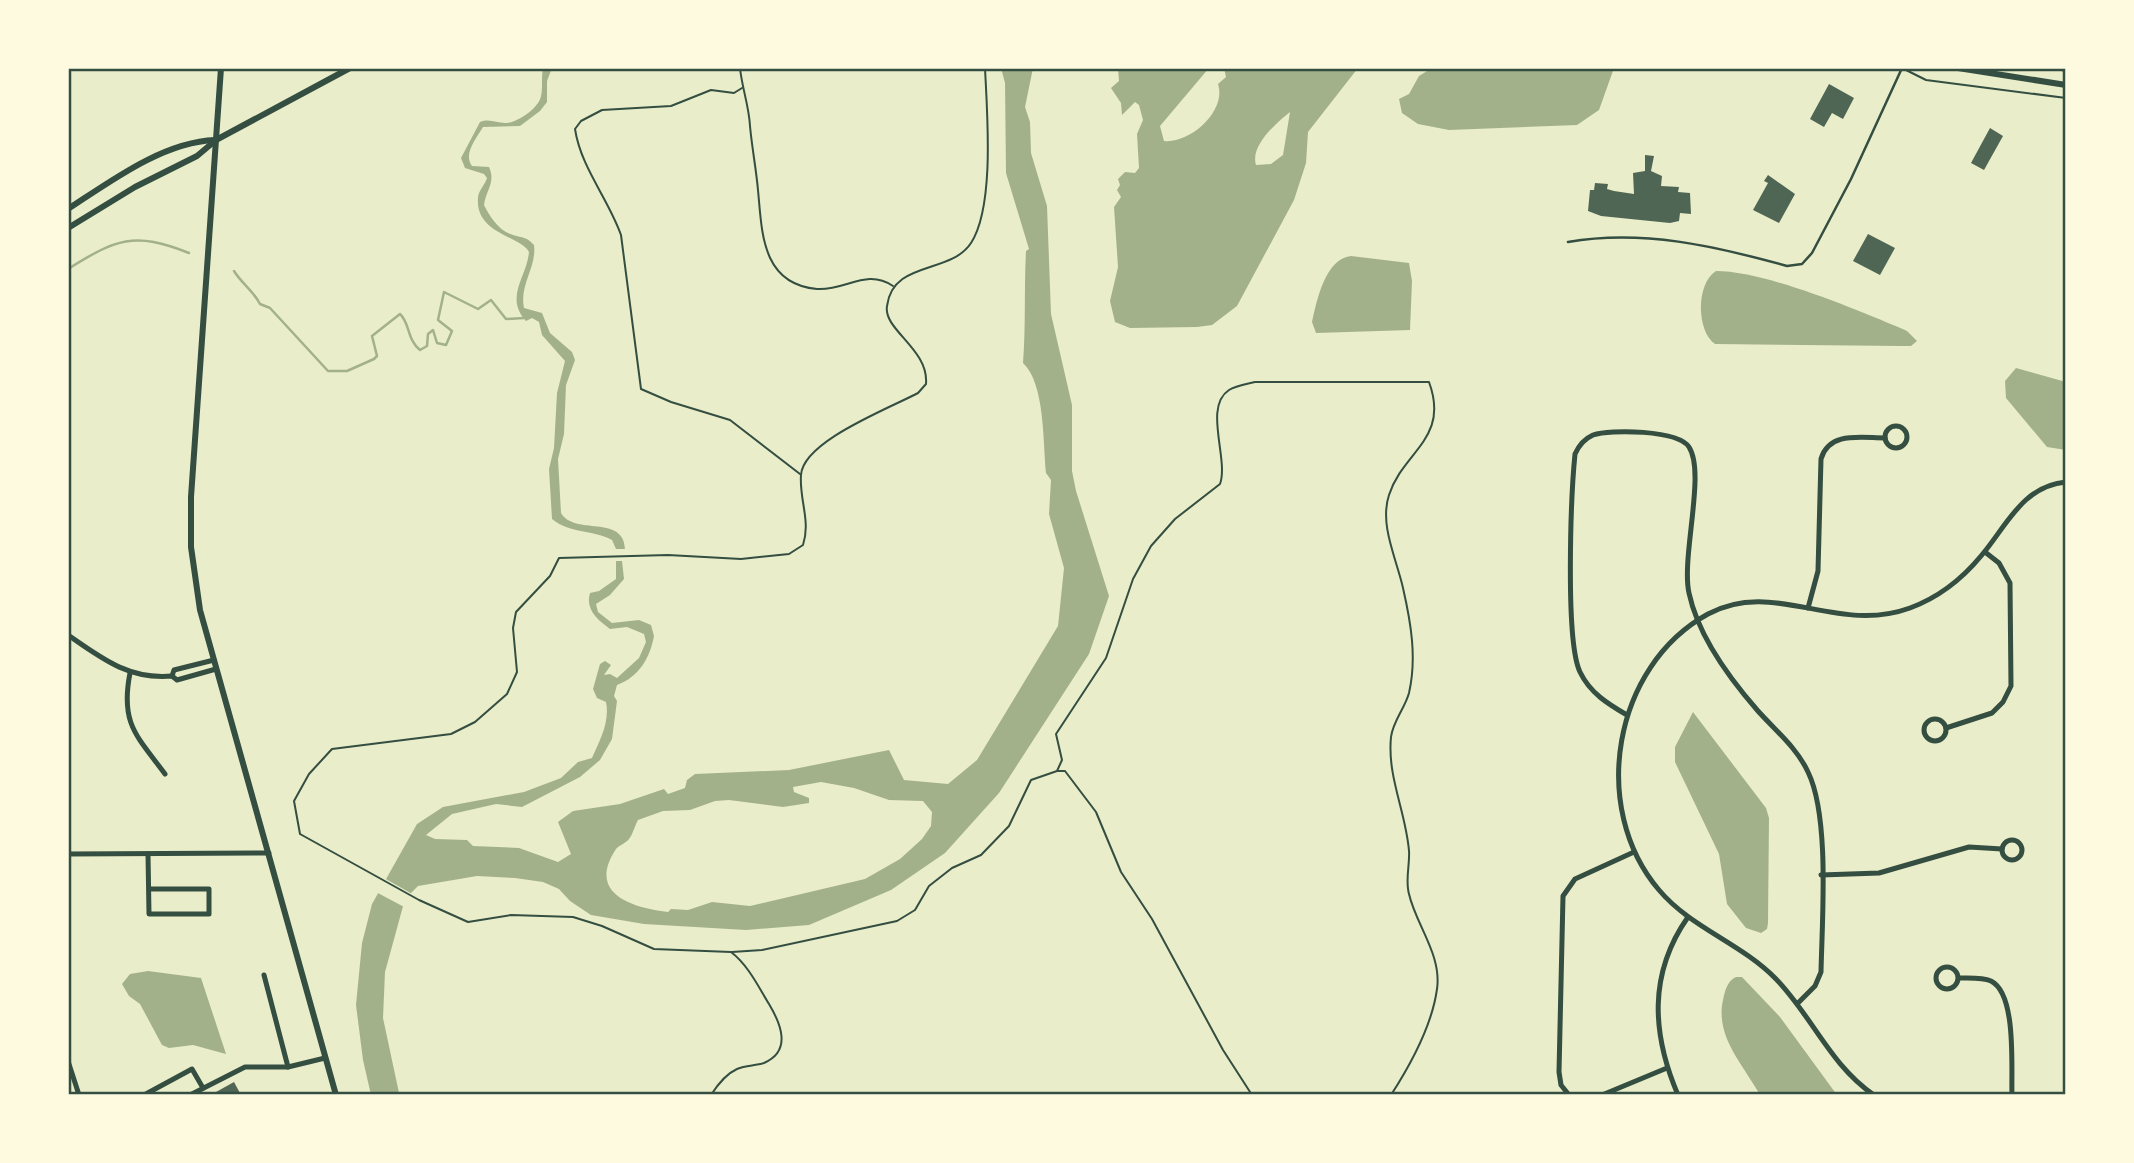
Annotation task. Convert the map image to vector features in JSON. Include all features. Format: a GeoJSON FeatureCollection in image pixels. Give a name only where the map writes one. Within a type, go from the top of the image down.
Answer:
{"type":"FeatureCollection","features":[{"type":"Feature","properties":{"kind":"street"},"geometry":{"type":"LineString","coordinates":[[221,68],[190,527],[194,579],[216,669],[336,1095]]}},
{"type":"Feature","properties":{"kind":"street"},"geometry":{"type":"LineString","coordinates":[[68,228],[135,187],[197,156],[216,139],[350,68]]}},
{"type":"Feature","properties":{"kind":"street"},"geometry":{"type":"LineString","coordinates":[[1958,68],[2066,85]]}},
{"type":"Feature","properties":{"kind":"street"},"geometry":{"type":"LineString","coordinates":[[68,209],[164,154],[193,141],[216,139]]}},
{"type":"Feature","properties":{"kind":"street"},"geometry":{"type":"LineString","coordinates":[[1893,426],[1901,427],[1907,437],[1905,444],[1895,449],[1888,445],[1885,438],[1887,431],[1893,426]]}},
{"type":"Feature","properties":{"kind":"street"},"geometry":{"type":"LineString","coordinates":[[1627,715],[1603,701],[1587,683],[1573,646],[1574,467],[1577,450],[1585,439],[1602,433],[1669,434],[1680,438],[1691,449],[1694,481],[1687,582],[1698,621],[1730,675],[1759,712],[1791,745],[1809,773],[1818,806],[1821,972],[1815,986],[1798,1003]]}},
{"type":"Feature","properties":{"kind":"street"},"geometry":{"type":"LineString","coordinates":[[1808,608],[1818,571],[1821,459],[1824,450],[1835,440],[1847,437],[1885,438]]}},
{"type":"Feature","properties":{"kind":"street"},"geometry":{"type":"LineString","coordinates":[[1874,1095],[1840,1066],[1798,1003],[1750,956],[1688,917],[1657,888],[1634,852],[1620,802],[1618,774],[1627,715],[1637,690],[1658,657],[1680,634],[1715,611],[1744,603],[1772,601],[1862,617],[1900,611],[1942,593],[1985,552],[2015,508],[2038,492],[2066,482]]}},
{"type":"Feature","properties":{"kind":"street"},"geometry":{"type":"LineString","coordinates":[[1946,728],[1992,713],[2003,702],[2011,686],[2010,583],[1999,563],[1985,552]]}},
{"type":"Feature","properties":{"kind":"street"},"geometry":{"type":"LineString","coordinates":[[68,635],[104,660],[130,673],[172,676],[177,680],[216,669]]}},
{"type":"Feature","properties":{"kind":"street"},"geometry":{"type":"LineString","coordinates":[[172,676],[174,670],[214,660]]}},
{"type":"Feature","properties":{"kind":"street"},"geometry":{"type":"LineString","coordinates":[[130,673],[127,696],[130,726],[165,774]]}},
{"type":"Feature","properties":{"kind":"street"},"geometry":{"type":"LineString","coordinates":[[1935,719],[1942,721],[1946,728],[1942,738],[1935,741],[1928,738],[1924,732],[1925,724],[1935,719]]}},
{"type":"Feature","properties":{"kind":"street"},"geometry":{"type":"LineString","coordinates":[[1821,875],[1879,873],[1969,848],[2002,849]]}},
{"type":"Feature","properties":{"kind":"street"},"geometry":{"type":"LineString","coordinates":[[1569,1095],[1561,1085],[1559,1072],[1563,896],[1575,879],[1634,852]]}},
{"type":"Feature","properties":{"kind":"street"},"geometry":{"type":"LineString","coordinates":[[68,854],[269,853]]}},
{"type":"Feature","properties":{"kind":"street"},"geometry":{"type":"LineString","coordinates":[[148,854],[149,914],[209,914],[209,889],[149,889]]}},
{"type":"Feature","properties":{"kind":"street"},"geometry":{"type":"LineString","coordinates":[[1678,1095],[1667,1068],[1658,1031],[1657,994],[1666,957],[1688,917]]}},
{"type":"Feature","properties":{"kind":"street"},"geometry":{"type":"LineString","coordinates":[[1946,966],[1954,968],[1959,978],[1956,985],[1949,989],[1938,985],[1936,977],[1939,970],[1946,966]]}},
{"type":"Feature","properties":{"kind":"street"},"geometry":{"type":"LineString","coordinates":[[264,975],[288,1067]]}},
{"type":"Feature","properties":{"kind":"street"},"geometry":{"type":"LineString","coordinates":[[1959,978],[1989,980],[2004,993],[2009,1021],[2011,1095]]}},
{"type":"Feature","properties":{"kind":"street"},"geometry":{"type":"LineString","coordinates":[[190,1095],[245,1067],[288,1067],[325,1058]]}},
{"type":"Feature","properties":{"kind":"street"},"geometry":{"type":"LineString","coordinates":[[68,1060],[79,1095]]}},
{"type":"Feature","properties":{"kind":"street"},"geometry":{"type":"LineString","coordinates":[[1602,1095],[1667,1068]]}},
{"type":"Feature","properties":{"kind":"street"},"geometry":{"type":"LineString","coordinates":[[144,1095],[153,1093],[192,1069],[203,1088]]}},
{"type":"Feature","properties":{"kind":"lane"},"geometry":{"type":"LineString","coordinates":[[1567,242],[1616,236],[1654,238],[1787,265],[1802,264],[1812,253],[1852,179],[1902,68]]}},
{"type":"Feature","properties":{"kind":"path"},"geometry":{"type":"LineString","coordinates":[[740,68],[748,109],[763,244],[785,278],[799,285],[818,289],[866,277],[884,280],[894,287]]}},
{"type":"Feature","properties":{"kind":"path"},"geometry":{"type":"LineString","coordinates":[[985,68],[987,126],[984,209],[976,234],[958,257],[906,275],[894,287],[887,306],[887,318],[907,339],[924,366],[926,377],[923,389],[824,442],[807,456],[801,474],[807,529],[803,545],[797,551],[778,557],[741,559],[628,556],[559,558],[545,582],[519,605],[514,619],[515,681],[507,694],[475,722],[435,737],[332,748],[309,774],[294,802],[300,834],[419,900],[468,922],[511,915],[573,917],[602,926],[654,949],[731,952],[762,950],[897,921],[915,910],[929,886],[952,867],[981,855],[1009,825],[1031,780],[1065,771],[1096,812],[1121,872],[1152,919],[1223,1050],[1252,1095]]}},
{"type":"Feature","properties":{"kind":"path"},"geometry":{"type":"LineString","coordinates":[[1902,68],[1926,80],[2066,98]]}},
{"type":"Feature","properties":{"kind":"path"},"geometry":{"type":"LineString","coordinates":[[742,88],[734,93],[711,90],[671,106],[602,110],[581,121],[575,129],[591,176],[604,194],[621,234],[641,389],[671,402],[730,420],[801,474]]}},
{"type":"Feature","properties":{"kind":"path"},"geometry":{"type":"LineString","coordinates":[[1057,771],[1062,760],[1056,734],[1105,658],[1133,579],[1151,546],[1175,519],[1220,484],[1222,460],[1216,427],[1222,397],[1229,389],[1255,382],[1429,382],[1434,397],[1432,426],[1389,494],[1386,509],[1388,532],[1403,589],[1413,648],[1409,695],[1391,735],[1392,776],[1409,850],[1408,892],[1434,958],[1438,987],[1408,1069],[1391,1095]]}},
{"type":"Feature","properties":{"kind":"path"},"geometry":{"type":"LineString","coordinates":[[711,1095],[736,1069],[758,1065],[775,1056],[782,1041],[777,1017],[758,984],[731,952]]}},
{"type":"Feature","properties":{"kind":"shaded area"},"geometry":{"type":"Polygon","coordinates":[[[543,68],[552,68],[547,81],[547,102],[540,111],[520,126],[483,127],[469,157],[472,166],[489,167],[491,172],[484,205],[492,219],[503,230],[527,239],[534,245],[533,261],[524,292],[524,308],[542,313],[550,333],[572,352],[575,360],[566,385],[564,434],[558,459],[561,513],[567,520],[616,532],[622,538],[625,549],[616,549],[612,540],[566,527],[552,519],[549,469],[554,448],[557,393],[565,361],[542,335],[539,322],[532,318],[526,321],[520,312],[517,304],[518,287],[529,252],[491,227],[484,219],[479,210],[478,198],[487,178],[484,174],[465,168],[461,158],[480,122],[512,122],[527,114],[536,105],[541,96],[543,68]]]}},
{"type":"Feature","properties":{"kind":"shaded area"},"geometry":{"type":"Polygon","coordinates":[[[1001,68],[1033,68],[1025,107],[1030,122],[1031,153],[1047,206],[1051,314],[1072,405],[1072,471],[1109,596],[1089,654],[999,793],[945,853],[891,890],[809,925],[746,930],[644,924],[591,915],[570,901],[559,889],[543,882],[515,878],[477,876],[418,886],[405,899],[385,972],[383,1018],[399,1093],[403,1095],[371,1095],[363,1060],[356,1005],[362,943],[372,904],[417,824],[443,807],[524,792],[561,778],[578,762],[592,758],[607,717],[606,702],[597,698],[593,689],[600,664],[605,661],[611,665],[604,675],[610,674],[617,678],[639,658],[646,642],[644,634],[627,627],[610,629],[597,618],[589,605],[590,593],[599,591],[616,579],[616,561],[622,561],[624,579],[610,595],[596,604],[598,612],[612,623],[639,620],[651,625],[654,636],[650,652],[642,666],[632,677],[617,685],[612,739],[600,760],[580,777],[522,807],[496,804],[452,814],[426,835],[435,839],[467,840],[473,846],[519,848],[558,862],[571,854],[558,822],[573,811],[620,804],[664,789],[668,794],[685,788],[687,780],[695,774],[789,770],[889,750],[904,780],[948,784],[977,760],[1058,626],[1064,568],[1049,514],[1051,480],[1046,473],[1039,399],[1030,372],[1023,363],[1026,251],[1029,249],[1006,173],[1005,83],[1001,68]],[[821,782],[793,787],[794,792],[809,798],[809,803],[783,807],[729,800],[715,801],[690,810],[663,811],[638,820],[630,837],[616,849],[608,864],[610,888],[628,902],[668,912],[671,909],[688,910],[712,902],[750,906],[865,879],[900,859],[922,839],[931,826],[932,812],[923,801],[889,800],[854,788],[821,782]]]}},
{"type":"Feature","properties":{"kind":"shaded area"},"geometry":{"type":"Polygon","coordinates":[[[1118,68],[1209,68],[1160,126],[1164,141],[1174,141],[1195,131],[1212,115],[1217,105],[1218,84],[1226,77],[1224,68],[1358,68],[1308,132],[1306,163],[1294,200],[1237,306],[1212,325],[1130,328],[1115,322],[1110,301],[1118,267],[1114,207],[1121,197],[1117,190],[1120,185],[1118,179],[1125,172],[1135,173],[1139,168],[1137,134],[1143,120],[1139,105],[1135,102],[1122,115],[1121,103],[1111,88],[1119,81],[1118,68]],[[1290,112],[1260,143],[1255,158],[1256,165],[1271,164],[1283,155],[1290,112]]]}},
{"type":"Feature","properties":{"kind":"shaded area"},"geometry":{"type":"Polygon","coordinates":[[[1432,68],[1614,68],[1599,110],[1577,125],[1449,130],[1418,124],[1402,113],[1399,99],[1409,94],[1419,76],[1432,68]]]}},
{"type":"Feature","properties":{"kind":"shaded area"},"geometry":{"type":"Polygon","coordinates":[[[1351,256],[1409,263],[1412,281],[1410,330],[1316,333],[1312,322],[1324,282],[1335,264],[1351,256]]]}},
{"type":"Feature","properties":{"kind":"shaded area"},"geometry":{"type":"Polygon","coordinates":[[[1716,271],[1760,278],[1813,293],[1907,331],[1917,341],[1911,346],[1715,344],[1704,329],[1701,307],[1705,286],[1716,271]]]}},
{"type":"Feature","properties":{"kind":"shaded area"},"geometry":{"type":"Polygon","coordinates":[[[2016,368],[2066,382],[2066,450],[2047,447],[2006,398],[2005,381],[2016,368]]]}},
{"type":"Feature","properties":{"kind":"shaded area"},"geometry":{"type":"Polygon","coordinates":[[[1693,712],[1766,808],[1769,818],[1768,923],[1767,929],[1761,933],[1746,928],[1727,904],[1719,854],[1675,762],[1675,747],[1693,712]]]}},
{"type":"Feature","properties":{"kind":"shaded area"},"geometry":{"type":"Polygon","coordinates":[[[148,971],[201,978],[226,1054],[193,1045],[169,1048],[162,1045],[140,1004],[129,996],[122,984],[130,974],[148,971]]]}},
{"type":"Feature","properties":{"kind":"shaded area"},"geometry":{"type":"Polygon","coordinates":[[[1736,977],[1742,977],[1780,1017],[1837,1095],[1760,1095],[1732,1050],[1723,1026],[1723,1000],[1728,984],[1736,977]]]}},
{"type":"Feature","properties":{"kind":"pier"},"geometry":{"type":"Polygon","coordinates":[[[384,878],[414,895],[406,908],[376,892],[384,878]]]}},
{"type":"Feature","properties":{"kind":"building"},"geometry":{"type":"Polygon","coordinates":[[[1829,84],[1854,98],[1843,119],[1832,113],[1824,127],[1810,119],[1829,84]]]}},
{"type":"Feature","properties":{"kind":"building"},"geometry":{"type":"Polygon","coordinates":[[[1990,128],[2003,136],[1984,170],[1971,163],[1990,128]]]}},
{"type":"Feature","properties":{"kind":"building"},"geometry":{"type":"Polygon","coordinates":[[[1645,155],[1654,156],[1651,171],[1662,176],[1661,186],[1679,187],[1678,192],[1690,193],[1691,214],[1680,213],[1679,221],[1670,223],[1601,216],[1588,211],[1590,190],[1594,190],[1595,183],[1608,184],[1607,189],[1634,194],[1633,173],[1645,171],[1645,155]]]}},
{"type":"Feature","properties":{"kind":"building"},"geometry":{"type":"Polygon","coordinates":[[[1768,175],[1795,194],[1779,223],[1753,210],[1768,183],[1764,181],[1768,175]]]}},
{"type":"Feature","properties":{"kind":"building"},"geometry":{"type":"Polygon","coordinates":[[[1868,234],[1895,248],[1880,275],[1853,261],[1868,234]]]}},
{"type":"Feature","properties":{"kind":"building"},"geometry":{"type":"Polygon","coordinates":[[[234,1082],[241,1095],[217,1095],[216,1092],[234,1082]]]}},
{"type":"Feature","properties":{"kind":"waterway"},"geometry":{"type":"LineString","coordinates":[[68,269],[113,245],[139,240],[189,253]]}},
{"type":"Feature","properties":{"kind":"waterway"},"geometry":{"type":"LineString","coordinates":[[234,271],[260,304],[270,308],[328,371],[347,371],[374,359],[377,356],[372,336],[400,314],[420,350],[427,346],[428,334],[433,330],[437,343],[446,345],[452,331],[438,320],[444,292],[478,309],[491,300],[506,319],[524,318]]}}]}
